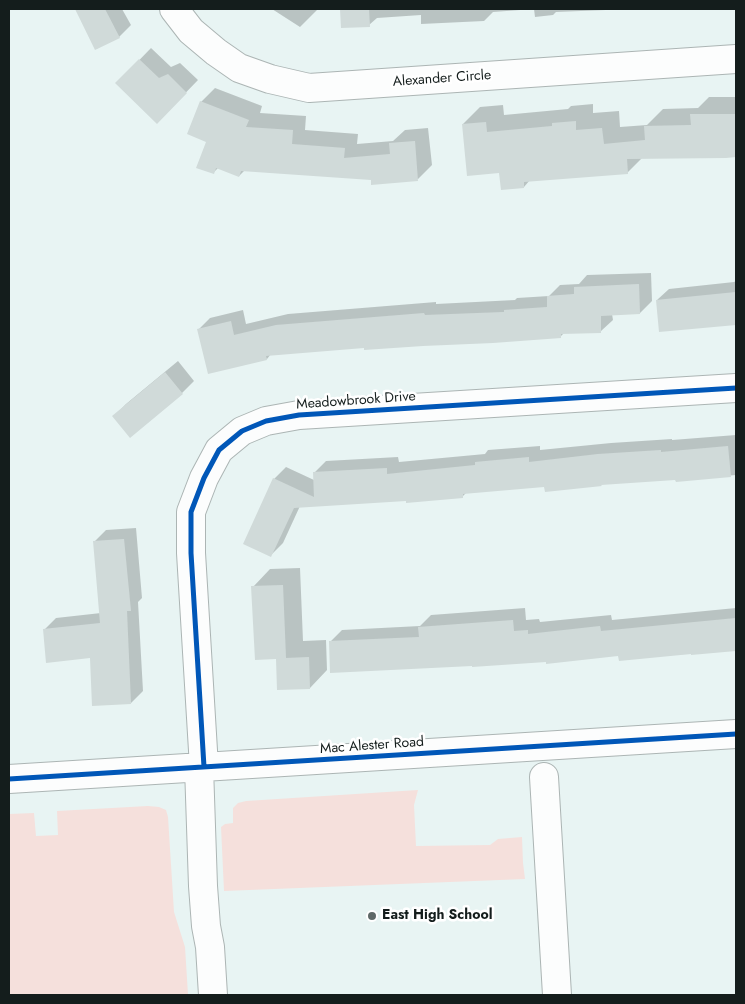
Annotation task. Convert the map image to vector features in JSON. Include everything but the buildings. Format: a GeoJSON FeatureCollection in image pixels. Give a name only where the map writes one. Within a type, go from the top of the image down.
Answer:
{"type":"FeatureCollection","features":[{"type":"Feature","properties":{"kind":"street","name":"Alexander Circle"},"geometry":{"type":"LineString","coordinates":[[174,9],[191,31],[239,68],[309,88],[736,59]]}},
{"type":"Feature","properties":{"kind":"street","name":"Meadowbrook Drive"},"geometry":{"type":"LineString","coordinates":[[213,995],[203,886],[202,767],[191,552],[191,512],[204,478],[219,450],[242,432],[266,421],[299,415],[736,388]]}},
{"type":"Feature","properties":{"kind":"street","name":"Mac Alester Road"},"geometry":{"type":"LineString","coordinates":[[9,780],[736,734]]}},
{"type":"Feature","properties":{"kind":"street"},"geometry":{"type":"LineString","coordinates":[[544,777],[557,995]]}},
{"type":"Feature","properties":{"kind":"shaded area"},"geometry":{"type":"Polygon","coordinates":[[[418,790],[414,805],[416,846],[490,845],[498,839],[522,837],[525,879],[224,891],[221,827],[225,824],[233,823],[233,808],[238,803],[418,790]]]}},
{"type":"Feature","properties":{"kind":"shaded area"},"geometry":{"type":"Polygon","coordinates":[[[148,806],[166,810],[168,817],[174,912],[185,947],[188,995],[9,995],[9,814],[34,813],[36,836],[58,835],[57,811],[148,806]]]}},
{"type":"Feature","properties":{"kind":"cycle path"},"geometry":{"type":"LineString","coordinates":[[204,767],[191,553],[191,512],[204,478],[219,450],[242,431],[266,421],[299,415],[736,388]]}},
{"type":"Feature","properties":{"kind":"cycle path"},"geometry":{"type":"LineString","coordinates":[[9,779],[736,734]]}},
{"type":"Feature","properties":{"kind":"place","name":"East High School"},"geometry":{"type":"Point","coordinates":[372,916]}}]}
